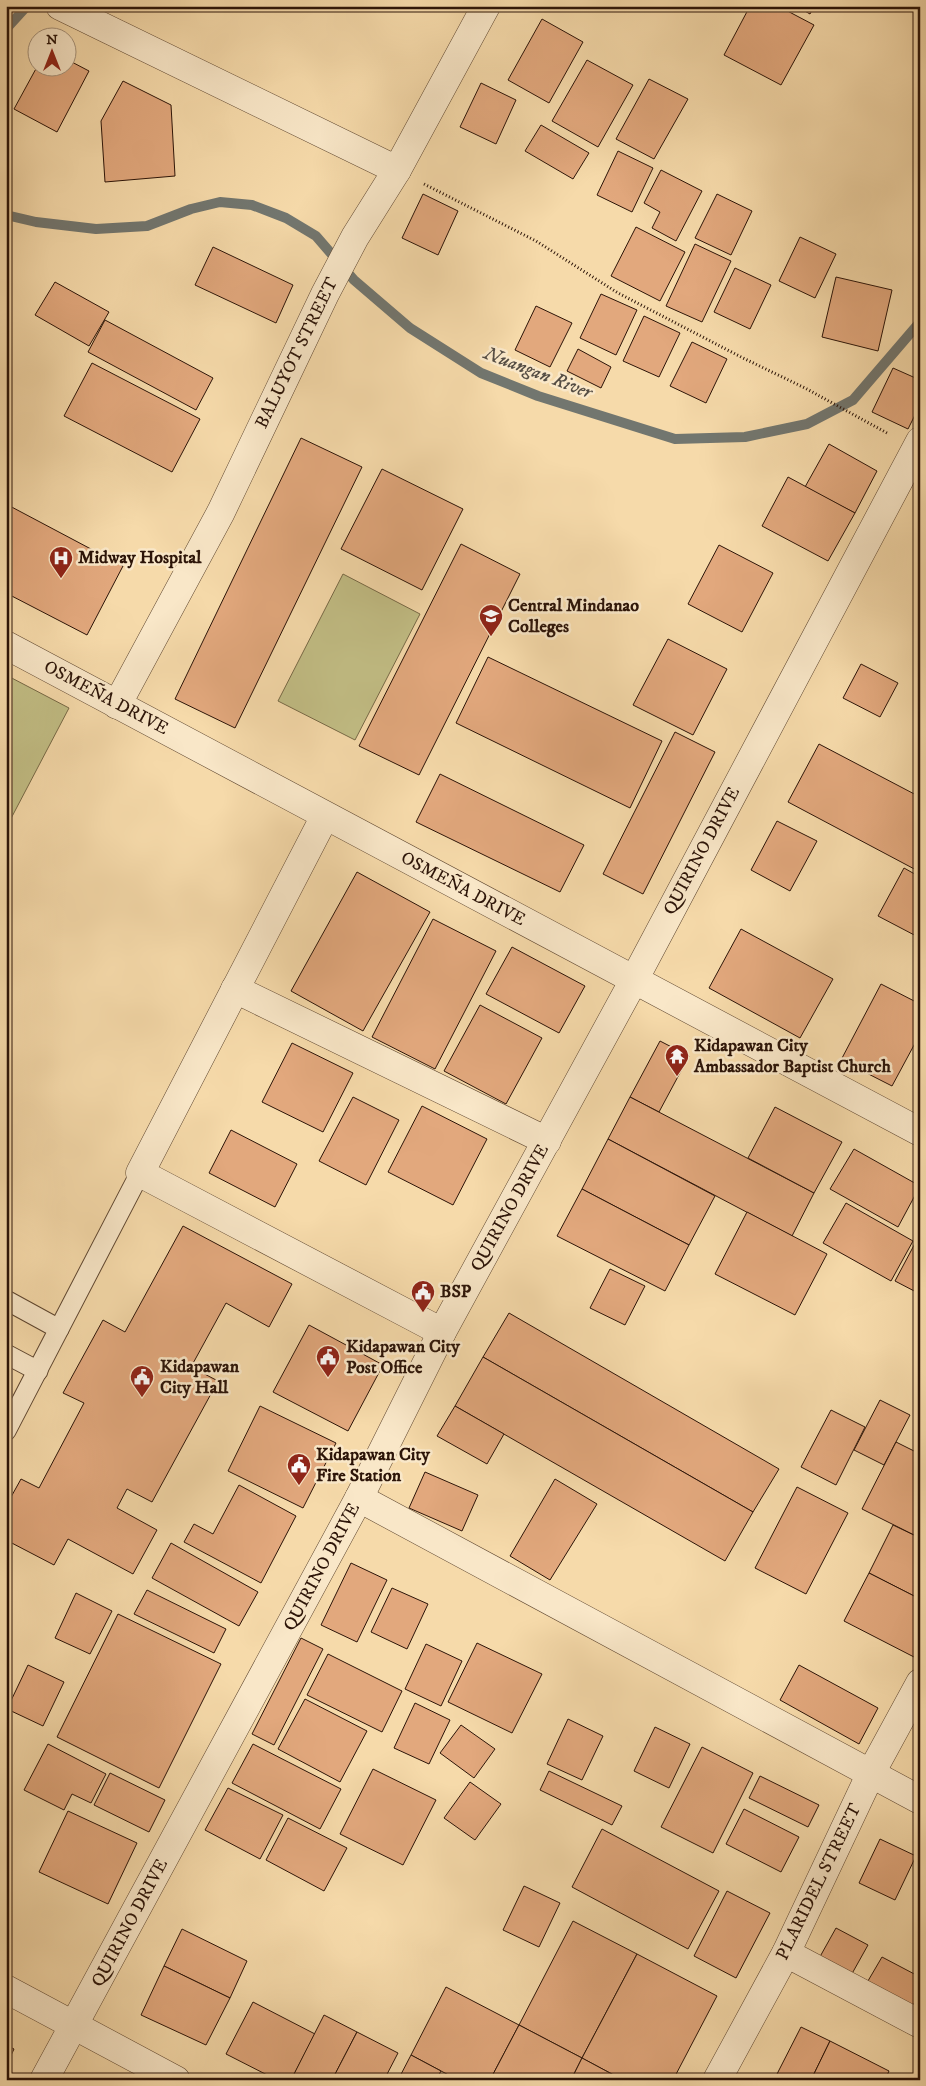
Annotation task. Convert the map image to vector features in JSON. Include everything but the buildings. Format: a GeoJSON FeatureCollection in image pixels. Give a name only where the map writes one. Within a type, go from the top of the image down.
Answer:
{"type":"FeatureCollection","features":[{"type":"Feature","properties":{"kind":"street"},"geometry":{"type":"LineString","coordinates":[[60,6],[397,170]]}},
{"type":"Feature","properties":{"kind":"street","name":"BALUYOT STREET"},"geometry":{"type":"LineString","coordinates":[[117,704],[221,512],[325,294],[356,237],[397,170],[486,6]]}},
{"type":"Feature","properties":{"kind":"street","name":"QUIRINO DRIVE"},"geometry":{"type":"LineString","coordinates":[[44,2080],[360,1498],[442,1332],[634,980],[919,447]]}},
{"type":"Feature","properties":{"kind":"street","name":"OSMEÑA DRIVE"},"geometry":{"type":"LineString","coordinates":[[6,645],[920,1132]]}},
{"type":"Feature","properties":{"kind":"street"},"geometry":{"type":"LineString","coordinates":[[325,816],[140,1174],[442,1332]]}},
{"type":"Feature","properties":{"kind":"street"},"geometry":{"type":"LineString","coordinates":[[236,989],[547,1141]]}},
{"type":"Feature","properties":{"kind":"street"},"geometry":{"type":"LineString","coordinates":[[360,1498],[920,1800]]}},
{"type":"Feature","properties":{"kind":"street","name":"PLARIDEL STREET"},"geometry":{"type":"LineString","coordinates":[[717,2080],[786,1953],[871,1773],[920,1683]]}},
{"type":"Feature","properties":{"kind":"street"},"geometry":{"type":"LineString","coordinates":[[786,1953],[920,2024]]}},
{"type":"Feature","properties":{"kind":"street"},"geometry":{"type":"LineString","coordinates":[[6,1989],[176,2080]]}},
{"type":"Feature","properties":{"kind":"lane"},"geometry":{"type":"LineString","coordinates":[[6,1432],[140,1174]]}},
{"type":"Feature","properties":{"kind":"lane"},"geometry":{"type":"LineString","coordinates":[[6,1300],[59,1329]]}},
{"type":"Feature","properties":{"kind":"lane"},"geometry":{"type":"LineString","coordinates":[[6,1354],[38,1371]]}},
{"type":"Feature","properties":{"kind":"path"},"geometry":{"type":"LineString","coordinates":[[397,170],[536,241],[618,292],[886,432]]}},
{"type":"Feature","properties":{"kind":"shaded area"},"geometry":{"type":"Polygon","coordinates":[[[343,574],[420,614],[355,740],[278,701],[343,574]]]}},
{"type":"Feature","properties":{"kind":"shaded area"},"geometry":{"type":"Polygon","coordinates":[[[6,675],[69,708],[6,828],[6,675]]]}},
{"type":"Feature","properties":{"kind":"waterway"},"geometry":{"type":"LineString","coordinates":[[6,29],[27,6]]}},
{"type":"Feature","properties":{"kind":"waterway","name":"Nuangan River"},"geometry":{"type":"LineString","coordinates":[[6,215],[36,222],[96,229],[147,226],[191,209],[220,202],[252,205],[286,218],[316,236],[354,280],[410,328],[481,373],[538,396],[675,439],[745,437],[807,424],[853,400],[920,322]]}},
{"type":"Feature","properties":{"kind":"place","name":"Midway Hospital"},"geometry":{"type":"Point","coordinates":[61,579]}},
{"type":"Feature","properties":{"kind":"place","name":"Central Mindanao Colleges"},"geometry":{"type":"Point","coordinates":[491,637]}},
{"type":"Feature","properties":{"kind":"place","name":"Kidapawan City Ambassador Baptist Church"},"geometry":{"type":"Point","coordinates":[677,1077]}},
{"type":"Feature","properties":{"kind":"place","name":"BSP"},"geometry":{"type":"Point","coordinates":[423,1313]}},
{"type":"Feature","properties":{"kind":"place","name":"Kidapawan City Post Office"},"geometry":{"type":"Point","coordinates":[328,1378]}},
{"type":"Feature","properties":{"kind":"place","name":"Kidapawan City Hall"},"geometry":{"type":"Point","coordinates":[142,1398]}},
{"type":"Feature","properties":{"kind":"place","name":"Kidapawan City Fire Station"},"geometry":{"type":"Point","coordinates":[299,1486]}}]}
